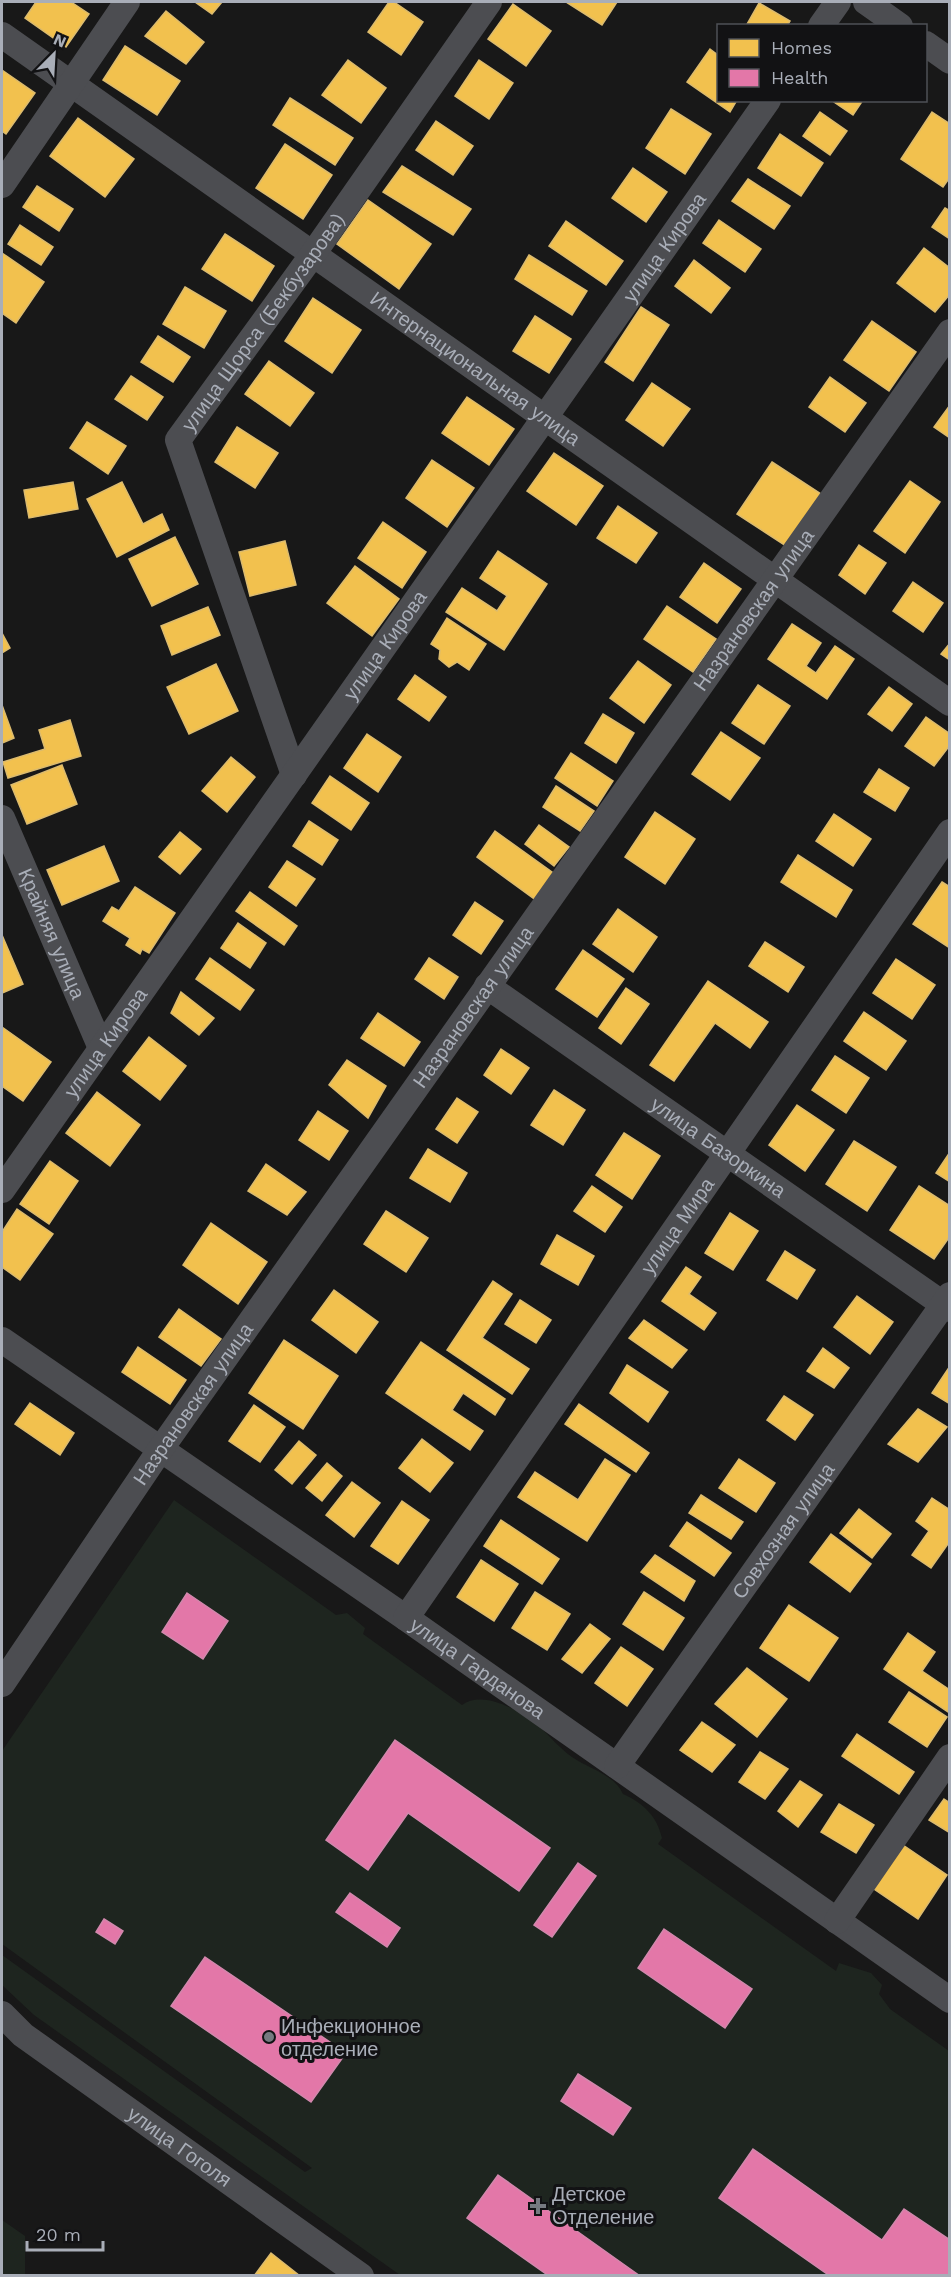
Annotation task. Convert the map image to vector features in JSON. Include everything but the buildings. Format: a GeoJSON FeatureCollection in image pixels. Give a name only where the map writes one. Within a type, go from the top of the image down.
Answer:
{"type":"FeatureCollection","features":[{"type":"Feature","properties":{"kind":"street"},"geometry":{"type":"LineString","coordinates":[[2,185],[127,2]]}},
{"type":"Feature","properties":{"kind":"street","name":"улица Щорса (Бекбузарова)"},"geometry":{"type":"LineString","coordinates":[[294,775],[178,440],[313,254],[489,2]]}},
{"type":"Feature","properties":{"kind":"street"},"geometry":{"type":"LineString","coordinates":[[822,24],[838,2]]}},
{"type":"Feature","properties":{"kind":"street"},"geometry":{"type":"LineString","coordinates":[[866,2],[897,24]]}},
{"type":"Feature","properties":{"kind":"street","name":"Интернациональная улица"},"geometry":{"type":"LineString","coordinates":[[2,35],[950,702]]}},
{"type":"Feature","properties":{"kind":"street"},"geometry":{"type":"LineString","coordinates":[[927,45],[950,61]]}},
{"type":"Feature","properties":{"kind":"street","name":"улица Кирова"},"geometry":{"type":"LineString","coordinates":[[2,1190],[767,102]]}},
{"type":"Feature","properties":{"kind":"street","name":"Назрановская улица"},"geometry":{"type":"LineString","coordinates":[[2,1684],[160,1450],[950,332]]}},
{"type":"Feature","properties":{"kind":"street","name":"Крайняя улица"},"geometry":{"type":"LineString","coordinates":[[2,818],[101,1048]]}},
{"type":"Feature","properties":{"kind":"street","name":"улица Мира"},"geometry":{"type":"LineString","coordinates":[[406,1618],[950,832]]}},
{"type":"Feature","properties":{"kind":"street","name":"улица Базоркина"},"geometry":{"type":"LineString","coordinates":[[487,986],[728,1155],[947,1303]]}},
{"type":"Feature","properties":{"kind":"street","name":"Совхозная улица"},"geometry":{"type":"LineString","coordinates":[[617,1766],[947,1303]]}},
{"type":"Feature","properties":{"kind":"street","name":"улица Гарданова"},"geometry":{"type":"LineString","coordinates":[[2,1340],[406,1618],[950,2000]]}},
{"type":"Feature","properties":{"kind":"street"},"geometry":{"type":"LineString","coordinates":[[837,1921],[950,1757]]}},
{"type":"Feature","properties":{"kind":"street","name":"улица Гоголя"},"geometry":{"type":"LineString","coordinates":[[2,2014],[23,2035],[361,2276]]}},
{"type":"Feature","properties":{"kind":"shaded area"},"geometry":{"type":"Polygon","coordinates":[[[174,1500],[336,1615],[347,1613],[365,1628],[363,1634],[462,1705],[480,1699],[491,1701],[512,1708],[530,1719],[558,1746],[614,1781],[623,1794],[648,1811],[660,1830],[662,1838],[658,1844],[836,1971],[839,1963],[871,1973],[882,1985],[879,1994],[890,2009],[949,2051],[949,2275],[400,2275],[34,2015],[2,1985],[2,1955],[305,2172],[312,2168],[2,1944],[2,1751],[174,1500]]]}},
{"type":"Feature","properties":{"kind":"shaded area"},"geometry":{"type":"Polygon","coordinates":[[[2,2220],[25,2236],[25,2275],[2,2275],[2,2220]]]}},
{"type":"Feature","properties":{"kind":"place","name":"Инфекционное отделение"},"geometry":{"type":"Point","coordinates":[269,2037]}},
{"type":"Feature","properties":{"kind":"place","name":"Детское Отделение"},"geometry":{"type":"Point","coordinates":[538,2206]}}]}
